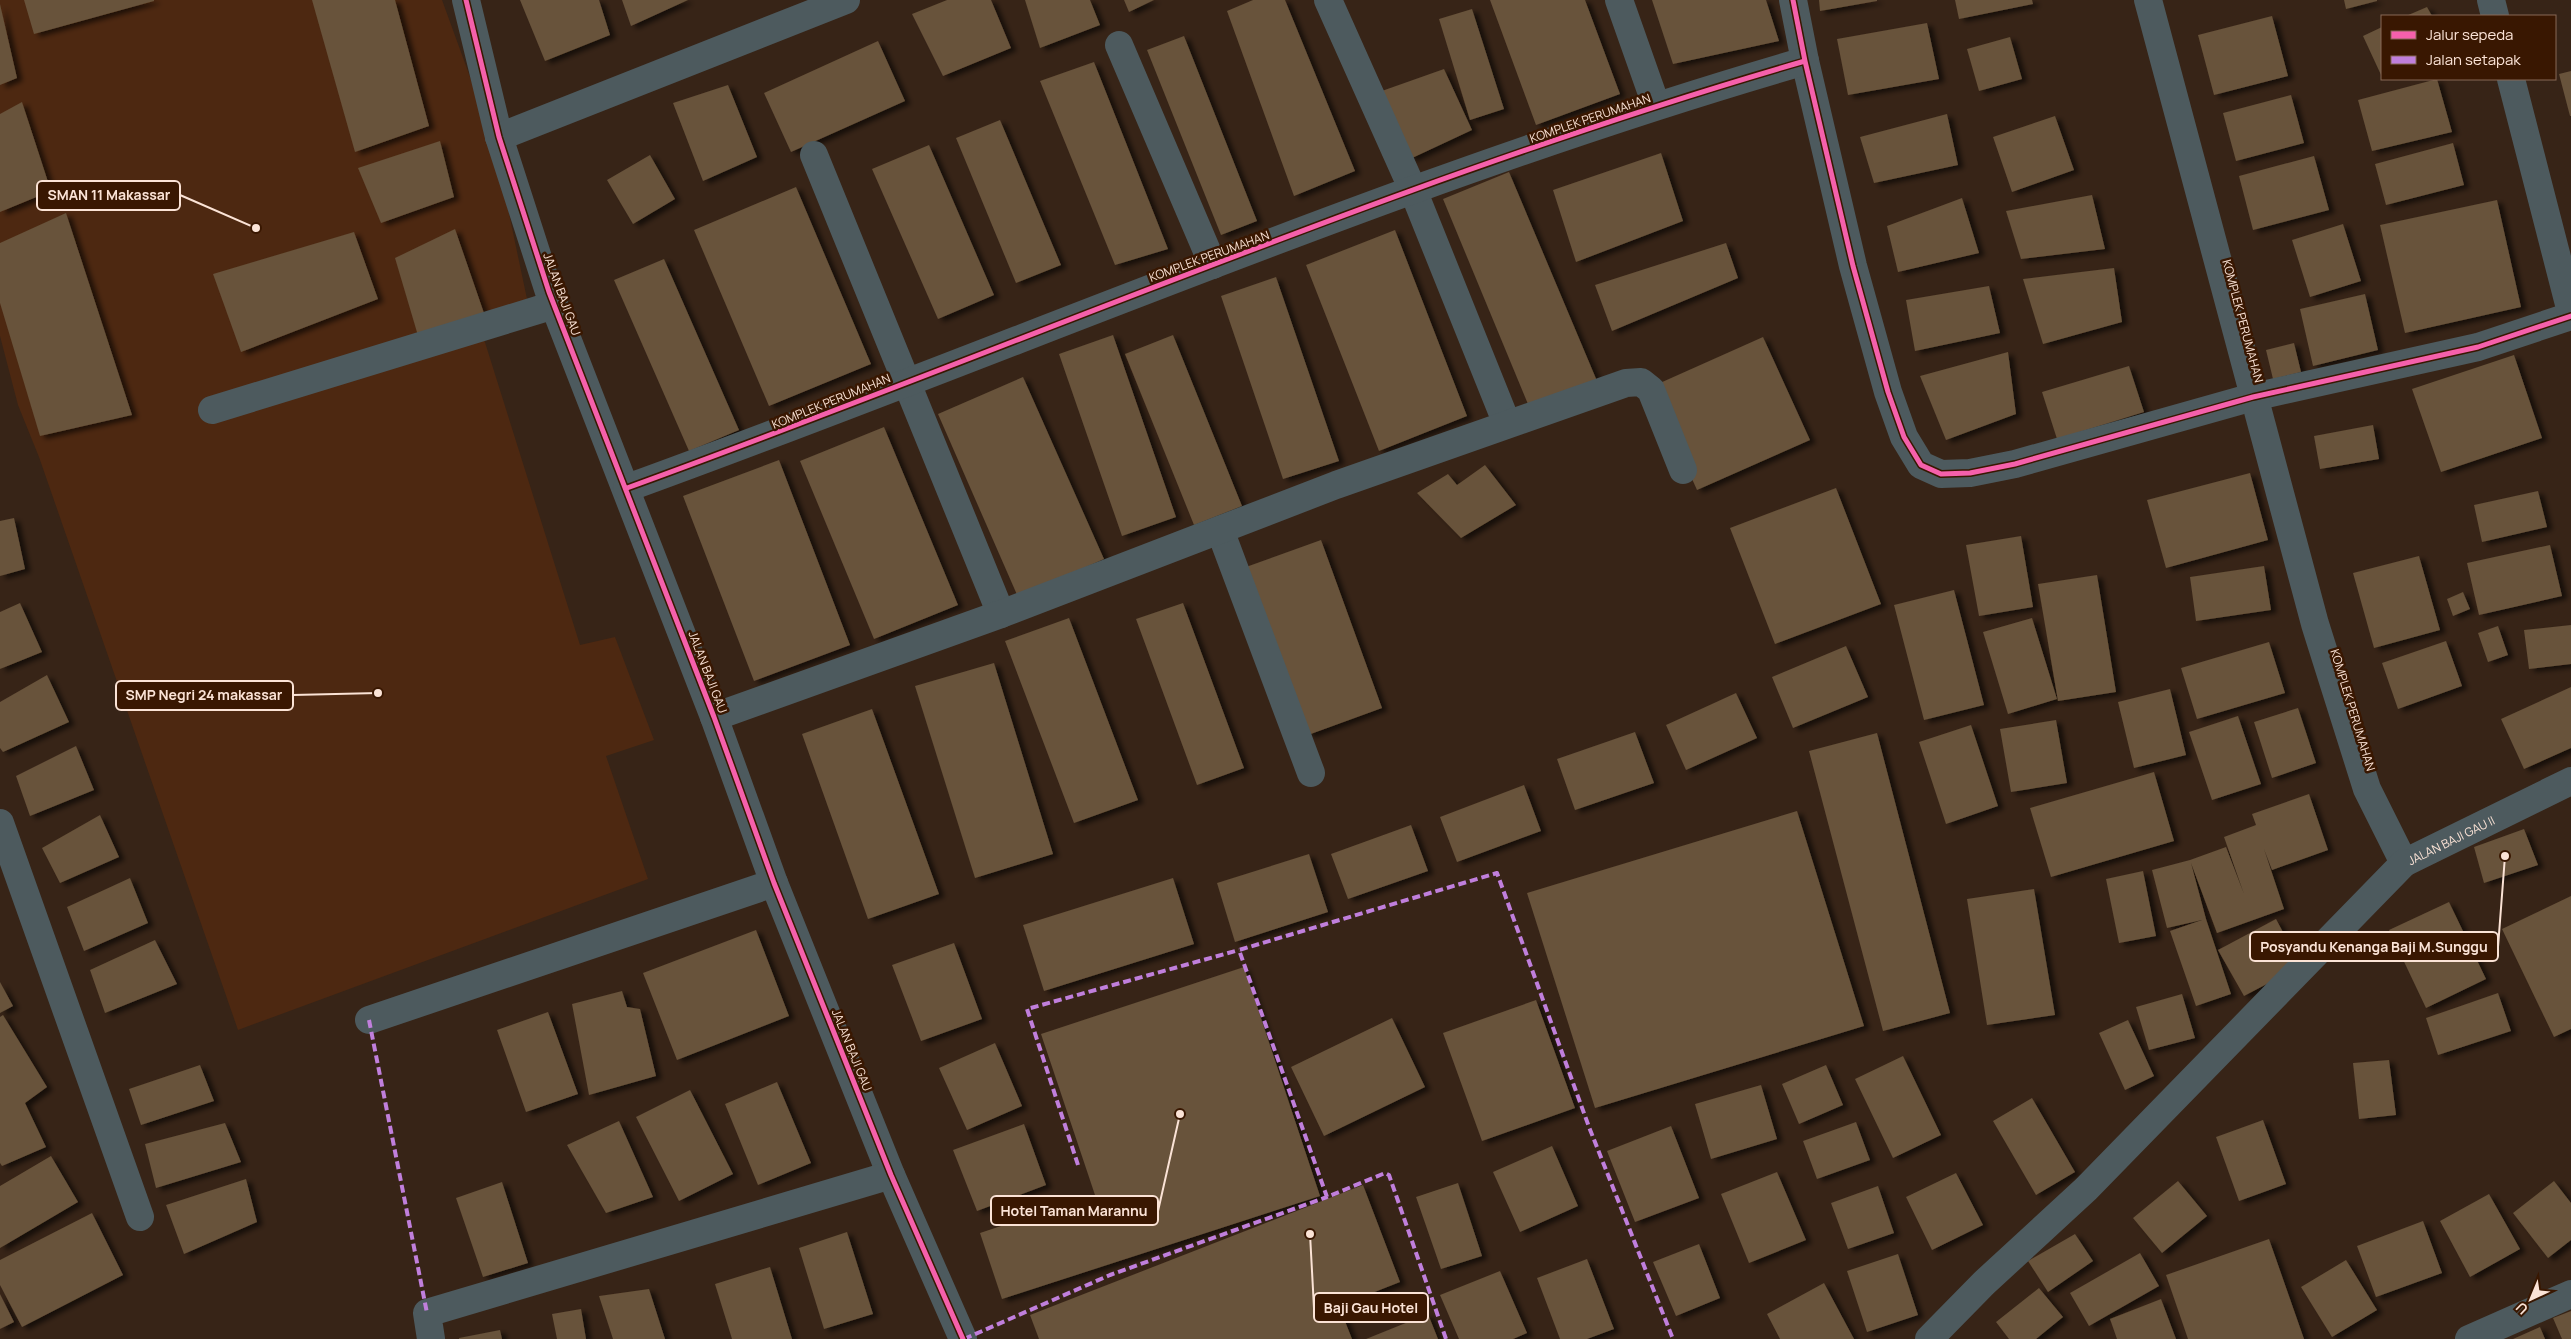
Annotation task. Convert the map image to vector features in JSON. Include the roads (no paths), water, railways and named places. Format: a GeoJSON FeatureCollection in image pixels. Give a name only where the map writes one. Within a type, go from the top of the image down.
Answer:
{"type":"FeatureCollection","features":[{"type":"Feature","properties":{"kind":"street","name":"JALAN BAJI GAU"},"geometry":{"type":"LineString","coordinates":[[466,0],[499,137],[554,305],[627,488],[714,717],[774,883],[891,1175],[963,1339]]}},
{"type":"Feature","properties":{"kind":"street"},"geometry":{"type":"LineString","coordinates":[[499,137],[846,0]]}},
{"type":"Feature","properties":{"kind":"street"},"geometry":{"type":"LineString","coordinates":[[1328,0],[1413,190],[1507,424]]}},
{"type":"Feature","properties":{"kind":"street"},"geometry":{"type":"LineString","coordinates":[[1619,0],[1656,105]]}},
{"type":"Feature","properties":{"kind":"street"},"geometry":{"type":"LineString","coordinates":[[1793,0],[1805,61],[1853,266],[1888,392],[1904,437],[1921,465],[1941,474],[1970,473],[2015,464],[2253,397],[2478,347],[2571,316]]}},
{"type":"Feature","properties":{"kind":"street","name":"KOMPLEK PERUMAHAN"},"geometry":{"type":"LineString","coordinates":[[2148,0],[2315,624],[2367,789]]}},
{"type":"Feature","properties":{"kind":"street"},"geometry":{"type":"LineString","coordinates":[[2491,0],[2495,15]]}},
{"type":"Feature","properties":{"kind":"street"},"geometry":{"type":"LineString","coordinates":[[1118,44],[1213,265]]}},
{"type":"Feature","properties":{"kind":"street","name":"KOMPLEK PERUMAHAN"},"geometry":{"type":"LineString","coordinates":[[627,488],[764,438],[908,381],[1413,190],[1656,105],[1805,61]]}},
{"type":"Feature","properties":{"kind":"street"},"geometry":{"type":"LineString","coordinates":[[2512,80],[2571,312]]}},
{"type":"Feature","properties":{"kind":"street"},"geometry":{"type":"LineString","coordinates":[[814,155],[908,381],[1001,614]]}},
{"type":"Feature","properties":{"kind":"street"},"geometry":{"type":"LineString","coordinates":[[212,410],[554,305]]}},
{"type":"Feature","properties":{"kind":"street"},"geometry":{"type":"LineString","coordinates":[[714,717],[1001,614],[1220,530],[1507,424],[1626,383],[1642,382],[1654,396],[1683,470]]}},
{"type":"Feature","properties":{"kind":"street"},"geometry":{"type":"LineString","coordinates":[[1220,530],[1312,773]]}},
{"type":"Feature","properties":{"kind":"street","name":"JALAN BAJI GAU II"},"geometry":{"type":"LineString","coordinates":[[2367,789],[2404,862],[2571,781]]}},
{"type":"Feature","properties":{"kind":"street"},"geometry":{"type":"LineString","coordinates":[[0,823],[7,859],[140,1217]]}},
{"type":"Feature","properties":{"kind":"street"},"geometry":{"type":"LineString","coordinates":[[1929,1339],[1984,1283],[2086,1189],[2404,862]]}},
{"type":"Feature","properties":{"kind":"street"},"geometry":{"type":"LineString","coordinates":[[369,1020],[774,883]]}},
{"type":"Feature","properties":{"kind":"street"},"geometry":{"type":"LineString","coordinates":[[431,1339],[427,1313],[891,1175]]}},
{"type":"Feature","properties":{"kind":"street"},"geometry":{"type":"LineString","coordinates":[[2469,1339],[2571,1294]]}},
{"type":"Feature","properties":{"kind":"place","name":"SMAN 11 Makassar"},"geometry":{"type":"Point","coordinates":[256,228]}},
{"type":"Feature","properties":{"kind":"place","name":"SMP Negri 24 makassar"},"geometry":{"type":"Point","coordinates":[378,693]}},
{"type":"Feature","properties":{"kind":"place","name":"Posyandu Kenanga Baji M.Sunggu"},"geometry":{"type":"Point","coordinates":[2505,856]}},
{"type":"Feature","properties":{"kind":"place","name":"Hotel Taman Marannu"},"geometry":{"type":"Point","coordinates":[1180,1114]}},
{"type":"Feature","properties":{"kind":"place","name":"Baji Gau Hotel"},"geometry":{"type":"Point","coordinates":[1310,1234]}}]}
